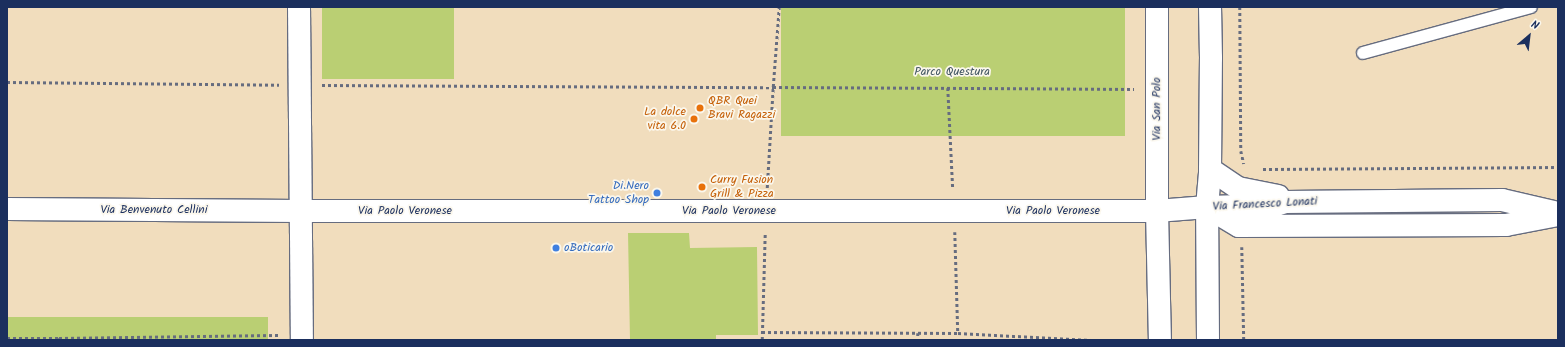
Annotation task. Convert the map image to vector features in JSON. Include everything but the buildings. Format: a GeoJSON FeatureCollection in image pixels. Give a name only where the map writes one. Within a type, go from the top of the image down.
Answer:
{"type":"FeatureCollection","features":[{"type":"Feature","properties":{"kind":"street"},"geometry":{"type":"LineString","coordinates":[[299,7],[302,338]]}},
{"type":"Feature","properties":{"kind":"street","name":"Via San Polo"},"geometry":{"type":"LineString","coordinates":[[1157,7],[1157,211],[1160,340]]}},
{"type":"Feature","properties":{"kind":"street"},"geometry":{"type":"LineString","coordinates":[[1208,340],[1207,207],[1210,169],[1210,7]]}},
{"type":"Feature","properties":{"kind":"street"},"geometry":{"type":"LineString","coordinates":[[1210,169],[1238,188],[1252,192],[1276,194],[1285,202]]}},
{"type":"Feature","properties":{"kind":"street","name":"Via Francesco Lonati"},"geometry":{"type":"LineString","coordinates":[[1207,207],[1276,205],[1285,202],[1502,200],[1558,214]]}},
{"type":"Feature","properties":{"kind":"street"},"geometry":{"type":"LineString","coordinates":[[1157,211],[1207,207]]}},
{"type":"Feature","properties":{"kind":"street","name":"Via Francesco Lonati"},"geometry":{"type":"LineString","coordinates":[[1207,207],[1239,226],[1506,225],[1558,214]]}},
{"type":"Feature","properties":{"kind":"street","name":"Via Benvenuto Cellini"},"geometry":{"type":"LineString","coordinates":[[7,209],[300,211]]}},
{"type":"Feature","properties":{"kind":"street","name":"Via Paolo Veronese"},"geometry":{"type":"LineString","coordinates":[[300,211],[1157,211]]}},
{"type":"Feature","properties":{"kind":"lane"},"geometry":{"type":"LineString","coordinates":[[1363,53],[1530,7]]}},
{"type":"Feature","properties":{"kind":"path"},"geometry":{"type":"LineString","coordinates":[[762,340],[765,211],[779,7]]}},
{"type":"Feature","properties":{"kind":"path"},"geometry":{"type":"LineString","coordinates":[[1240,7],[1242,162],[1250,169],[1558,167]]}},
{"type":"Feature","properties":{"kind":"path"},"geometry":{"type":"LineString","coordinates":[[7,82],[300,85],[1157,89]]}},
{"type":"Feature","properties":{"kind":"path"},"geometry":{"type":"LineString","coordinates":[[948,88],[958,333]]}},
{"type":"Feature","properties":{"kind":"path"},"geometry":{"type":"LineString","coordinates":[[1238,188],[1250,169]]}},
{"type":"Feature","properties":{"kind":"path"},"geometry":{"type":"LineString","coordinates":[[1239,226],[1242,249],[1244,340]]}},
{"type":"Feature","properties":{"kind":"path"},"geometry":{"type":"LineString","coordinates":[[762,332],[958,333],[1091,340]]}},
{"type":"Feature","properties":{"kind":"path"},"geometry":{"type":"LineString","coordinates":[[918,333],[918,340]]}},
{"type":"Feature","properties":{"kind":"path"},"geometry":{"type":"LineString","coordinates":[[7,338],[302,338]]}},
{"type":"Feature","properties":{"kind":"green space"},"geometry":{"type":"Polygon","coordinates":[[[322,7],[454,7],[454,79],[322,79],[322,7]]]}},
{"type":"Feature","properties":{"kind":"green space","name":"Parco Questura"},"geometry":{"type":"Polygon","coordinates":[[[781,7],[1125,7],[1125,136],[781,136],[781,7]]]}},
{"type":"Feature","properties":{"kind":"green space"},"geometry":{"type":"Polygon","coordinates":[[[628,233],[689,233],[690,248],[757,247],[758,335],[716,335],[716,340],[630,340],[628,233]]]}},
{"type":"Feature","properties":{"kind":"green space"},"geometry":{"type":"Polygon","coordinates":[[[7,317],[268,317],[268,340],[7,340],[7,317]]]}},
{"type":"Feature","properties":{"kind":"place","name":"QBR Quei Bravi Ragazzi"},"geometry":{"type":"Point","coordinates":[700,108]}},
{"type":"Feature","properties":{"kind":"place","name":"La dolce vita 6.0"},"geometry":{"type":"Point","coordinates":[694,119]}},
{"type":"Feature","properties":{"kind":"place","name":"Curry Fusion Grill & Pizza"},"geometry":{"type":"Point","coordinates":[702,187]}},
{"type":"Feature","properties":{"kind":"place","name":"Di.Nero Tattoo Shop"},"geometry":{"type":"Point","coordinates":[657,193]}},
{"type":"Feature","properties":{"kind":"place","name":"oBoticario"},"geometry":{"type":"Point","coordinates":[556,248]}}]}
